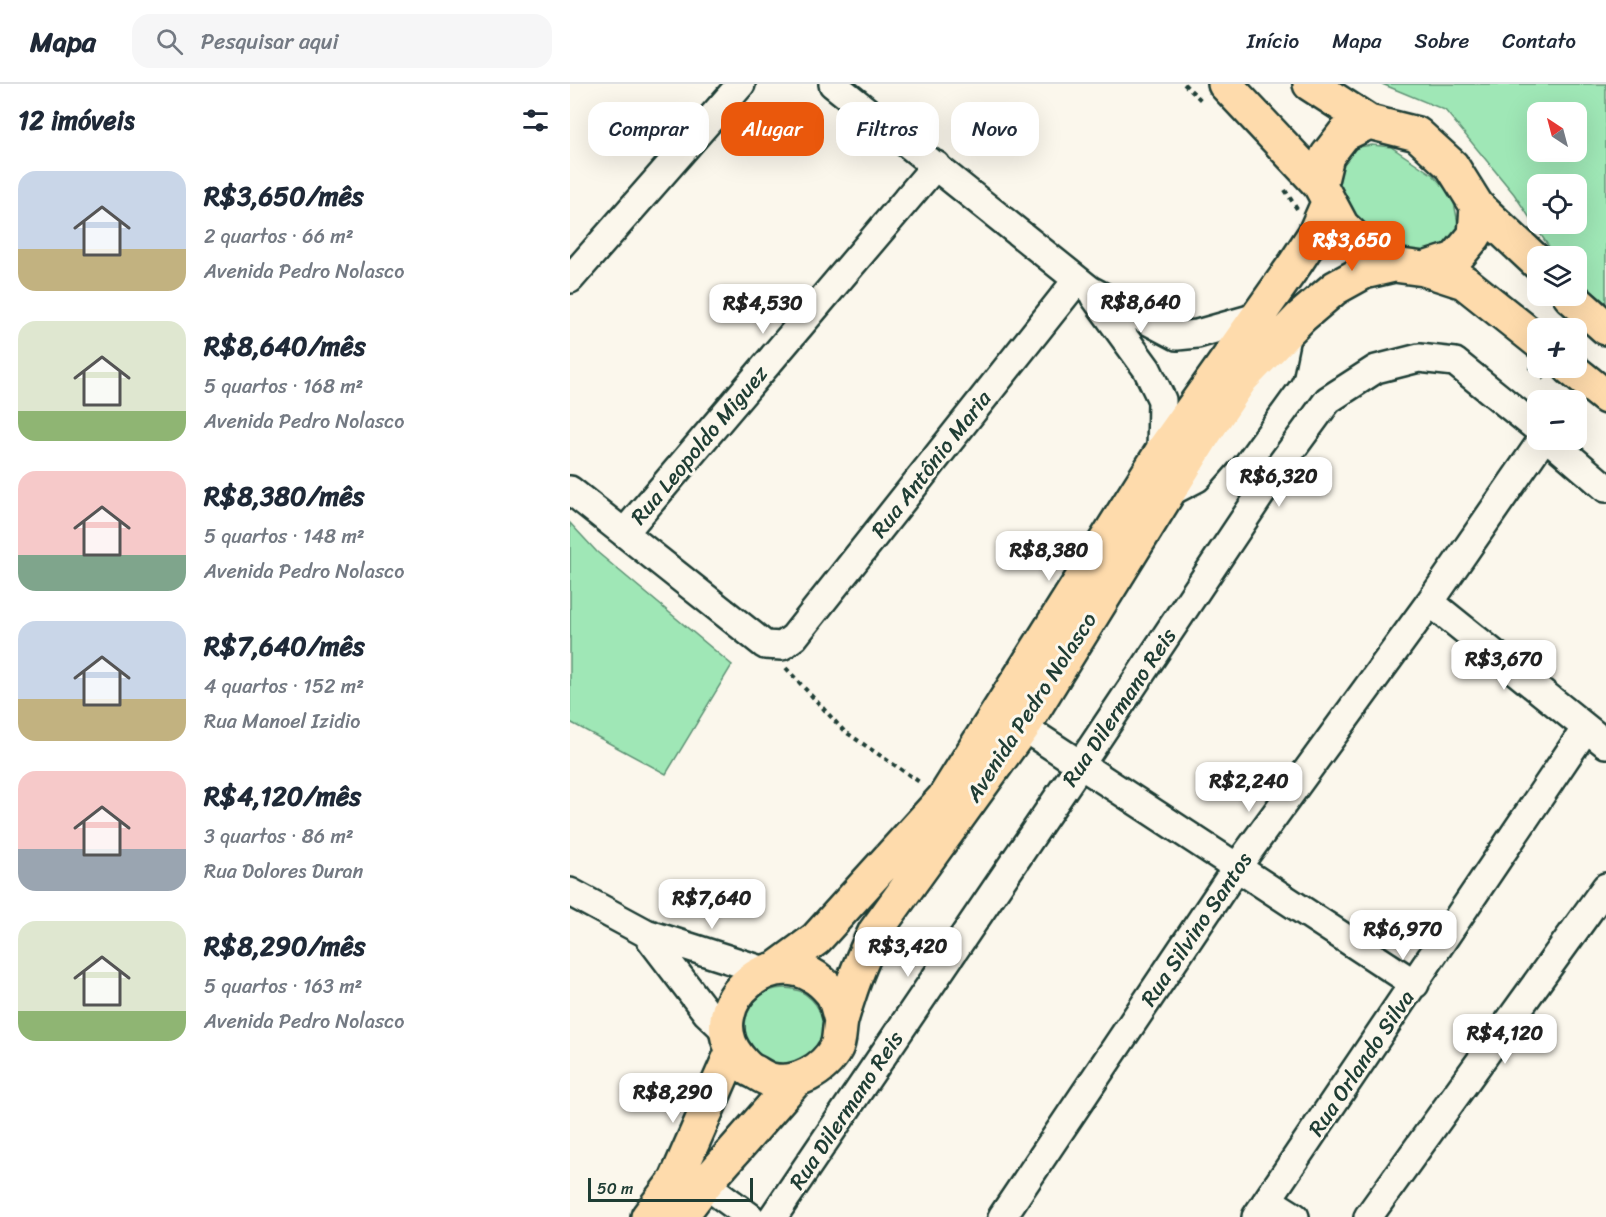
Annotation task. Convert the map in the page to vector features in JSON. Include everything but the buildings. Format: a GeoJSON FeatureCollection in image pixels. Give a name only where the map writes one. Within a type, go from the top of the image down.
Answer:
{"type":"FeatureCollection","features":[{"type":"Feature","properties":{"kind":"main road"},"geometry":{"type":"LineString","coordinates":[[1225,84],[1324,194],[1342,226],[1369,252],[1409,267],[1464,282],[1527,332]]}},
{"type":"Feature","properties":{"kind":"main road"},"geometry":{"type":"LineString","coordinates":[[1310,84],[1369,122],[1417,134],[1452,166],[1477,206],[1527,253]]}},
{"type":"Feature","properties":{"kind":"main road"},"geometry":{"type":"LineString","coordinates":[[1324,194],[1327,156],[1344,134],[1369,122]]}},
{"type":"Feature","properties":{"kind":"main road","name":"Avenida Pedro Nolasco"},"geometry":{"type":"LineString","coordinates":[[772,969],[816,939],[944,798],[1161,453],[1314,235],[1324,194]]}},
{"type":"Feature","properties":{"kind":"main road"},"geometry":{"type":"LineString","coordinates":[[1409,267],[1455,259],[1475,235],[1477,206]]}},
{"type":"Feature","properties":{"kind":"main road","name":"Avenida Pedro Nolasco"},"geometry":{"type":"LineString","coordinates":[[841,1020],[858,970],[875,932],[1023,727],[1205,433],[1242,378],[1335,288],[1364,272],[1409,267]]}},
{"type":"Feature","properties":{"kind":"main road"},"geometry":{"type":"LineString","coordinates":[[1581,306],[1606,328]]}},
{"type":"Feature","properties":{"kind":"main road"},"geometry":{"type":"LineString","coordinates":[[1582,378],[1606,397]]}},
{"type":"Feature","properties":{"kind":"main road"},"geometry":{"type":"LineString","coordinates":[[648,1217],[676,1180],[730,1041],[730,1006],[743,984],[772,969],[808,972],[831,992],[841,1020],[837,1047],[820,1068],[796,1080],[705,1184],[680,1217]]}},
{"type":"Feature","properties":{"kind":"main road"},"geometry":{"type":"LineString","coordinates":[[730,1041],[748,1069],[771,1080],[796,1080]]}},
{"type":"Feature","properties":{"kind":"street"},"geometry":{"type":"LineString","coordinates":[[570,279],[741,84]]}},
{"type":"Feature","properties":{"kind":"street"},"geometry":{"type":"LineString","coordinates":[[833,84],[1083,285],[1177,336]]}},
{"type":"Feature","properties":{"kind":"street","name":"Rua Leopoldo Miguez"},"geometry":{"type":"LineString","coordinates":[[624,533],[936,165]]}},
{"type":"Feature","properties":{"kind":"street"},"geometry":{"type":"LineString","coordinates":[[1083,285],[1147,369],[1162,400],[1161,453]]}},
{"type":"Feature","properties":{"kind":"street","name":"Rua Antônio Maria"},"geometry":{"type":"LineString","coordinates":[[773,646],[801,627],[1083,285]]}},
{"type":"Feature","properties":{"kind":"street"},"geometry":{"type":"LineString","coordinates":[[1147,369],[1156,351],[1177,336],[1197,334],[1257,317]]}},
{"type":"Feature","properties":{"kind":"street","name":"Rua Dilermano Reis"},"geometry":{"type":"LineString","coordinates":[[773,1217],[1279,467],[1328,400],[1376,369],[1419,358],[1455,362],[1527,420]]}},
{"type":"Feature","properties":{"kind":"street","name":"Rua Silvino Santos"},"geometry":{"type":"LineString","coordinates":[[1002,1217],[1237,867],[1430,602],[1535,450]]}},
{"type":"Feature","properties":{"kind":"street"},"geometry":{"type":"LineString","coordinates":[[1562,450],[1606,488]]}},
{"type":"Feature","properties":{"kind":"street"},"geometry":{"type":"LineString","coordinates":[[570,490],[773,646]]}},
{"type":"Feature","properties":{"kind":"street"},"geometry":{"type":"LineString","coordinates":[[1430,602],[1596,736]]}},
{"type":"Feature","properties":{"kind":"street"},"geometry":{"type":"LineString","coordinates":[[1023,727],[1415,984]]}},
{"type":"Feature","properties":{"kind":"street","name":"Rua Orlando Silva"},"geometry":{"type":"LineString","coordinates":[[1262,1208],[1415,984],[1596,736]]}},
{"type":"Feature","properties":{"kind":"street"},"geometry":{"type":"LineString","coordinates":[[1368,1217],[1606,886]]}},
{"type":"Feature","properties":{"kind":"street"},"geometry":{"type":"LineString","coordinates":[[572,897],[646,933],[772,969]]}},
{"type":"Feature","properties":{"kind":"street"},"geometry":{"type":"LineString","coordinates":[[646,933],[730,1041]]}},
{"type":"Feature","properties":{"kind":"street"},"geometry":{"type":"LineString","coordinates":[[705,1184],[750,1217]]}},
{"type":"Feature","properties":{"kind":"street"},"geometry":{"type":"LineString","coordinates":[[1262,1208],[1294,1217]]}},
{"type":"Feature","properties":{"kind":"path"},"geometry":{"type":"LineString","coordinates":[[773,646],[844,731],[944,798]]}},
{"type":"Feature","properties":{"kind":"green space"},"geometry":{"type":"Polygon","coordinates":[[[1382,84],[1606,84],[1606,303],[1587,287],[1587,246],[1548,246],[1540,234],[1587,234],[1587,174],[1527,174],[1527,214],[1514,194],[1445,110],[1382,84]]]}},
{"type":"Feature","properties":{"kind":"green space"},"geometry":{"type":"Polygon","coordinates":[[[1372,145],[1391,147],[1433,175],[1453,197],[1459,229],[1437,253],[1399,253],[1355,220],[1335,192],[1336,167],[1352,148],[1372,145]]]}},
{"type":"Feature","properties":{"kind":"green space"},"geometry":{"type":"Polygon","coordinates":[[[570,523],[597,552],[732,665],[666,774],[570,722],[570,523]]]}},
{"type":"Feature","properties":{"kind":"green space"},"geometry":{"type":"Polygon","coordinates":[[[784,988],[799,991],[812,999],[820,1012],[823,1027],[820,1042],[812,1055],[799,1063],[784,1066],[769,1063],[756,1055],[748,1042],[745,1027],[748,1012],[756,999],[769,991],[784,988]]]}}]}
